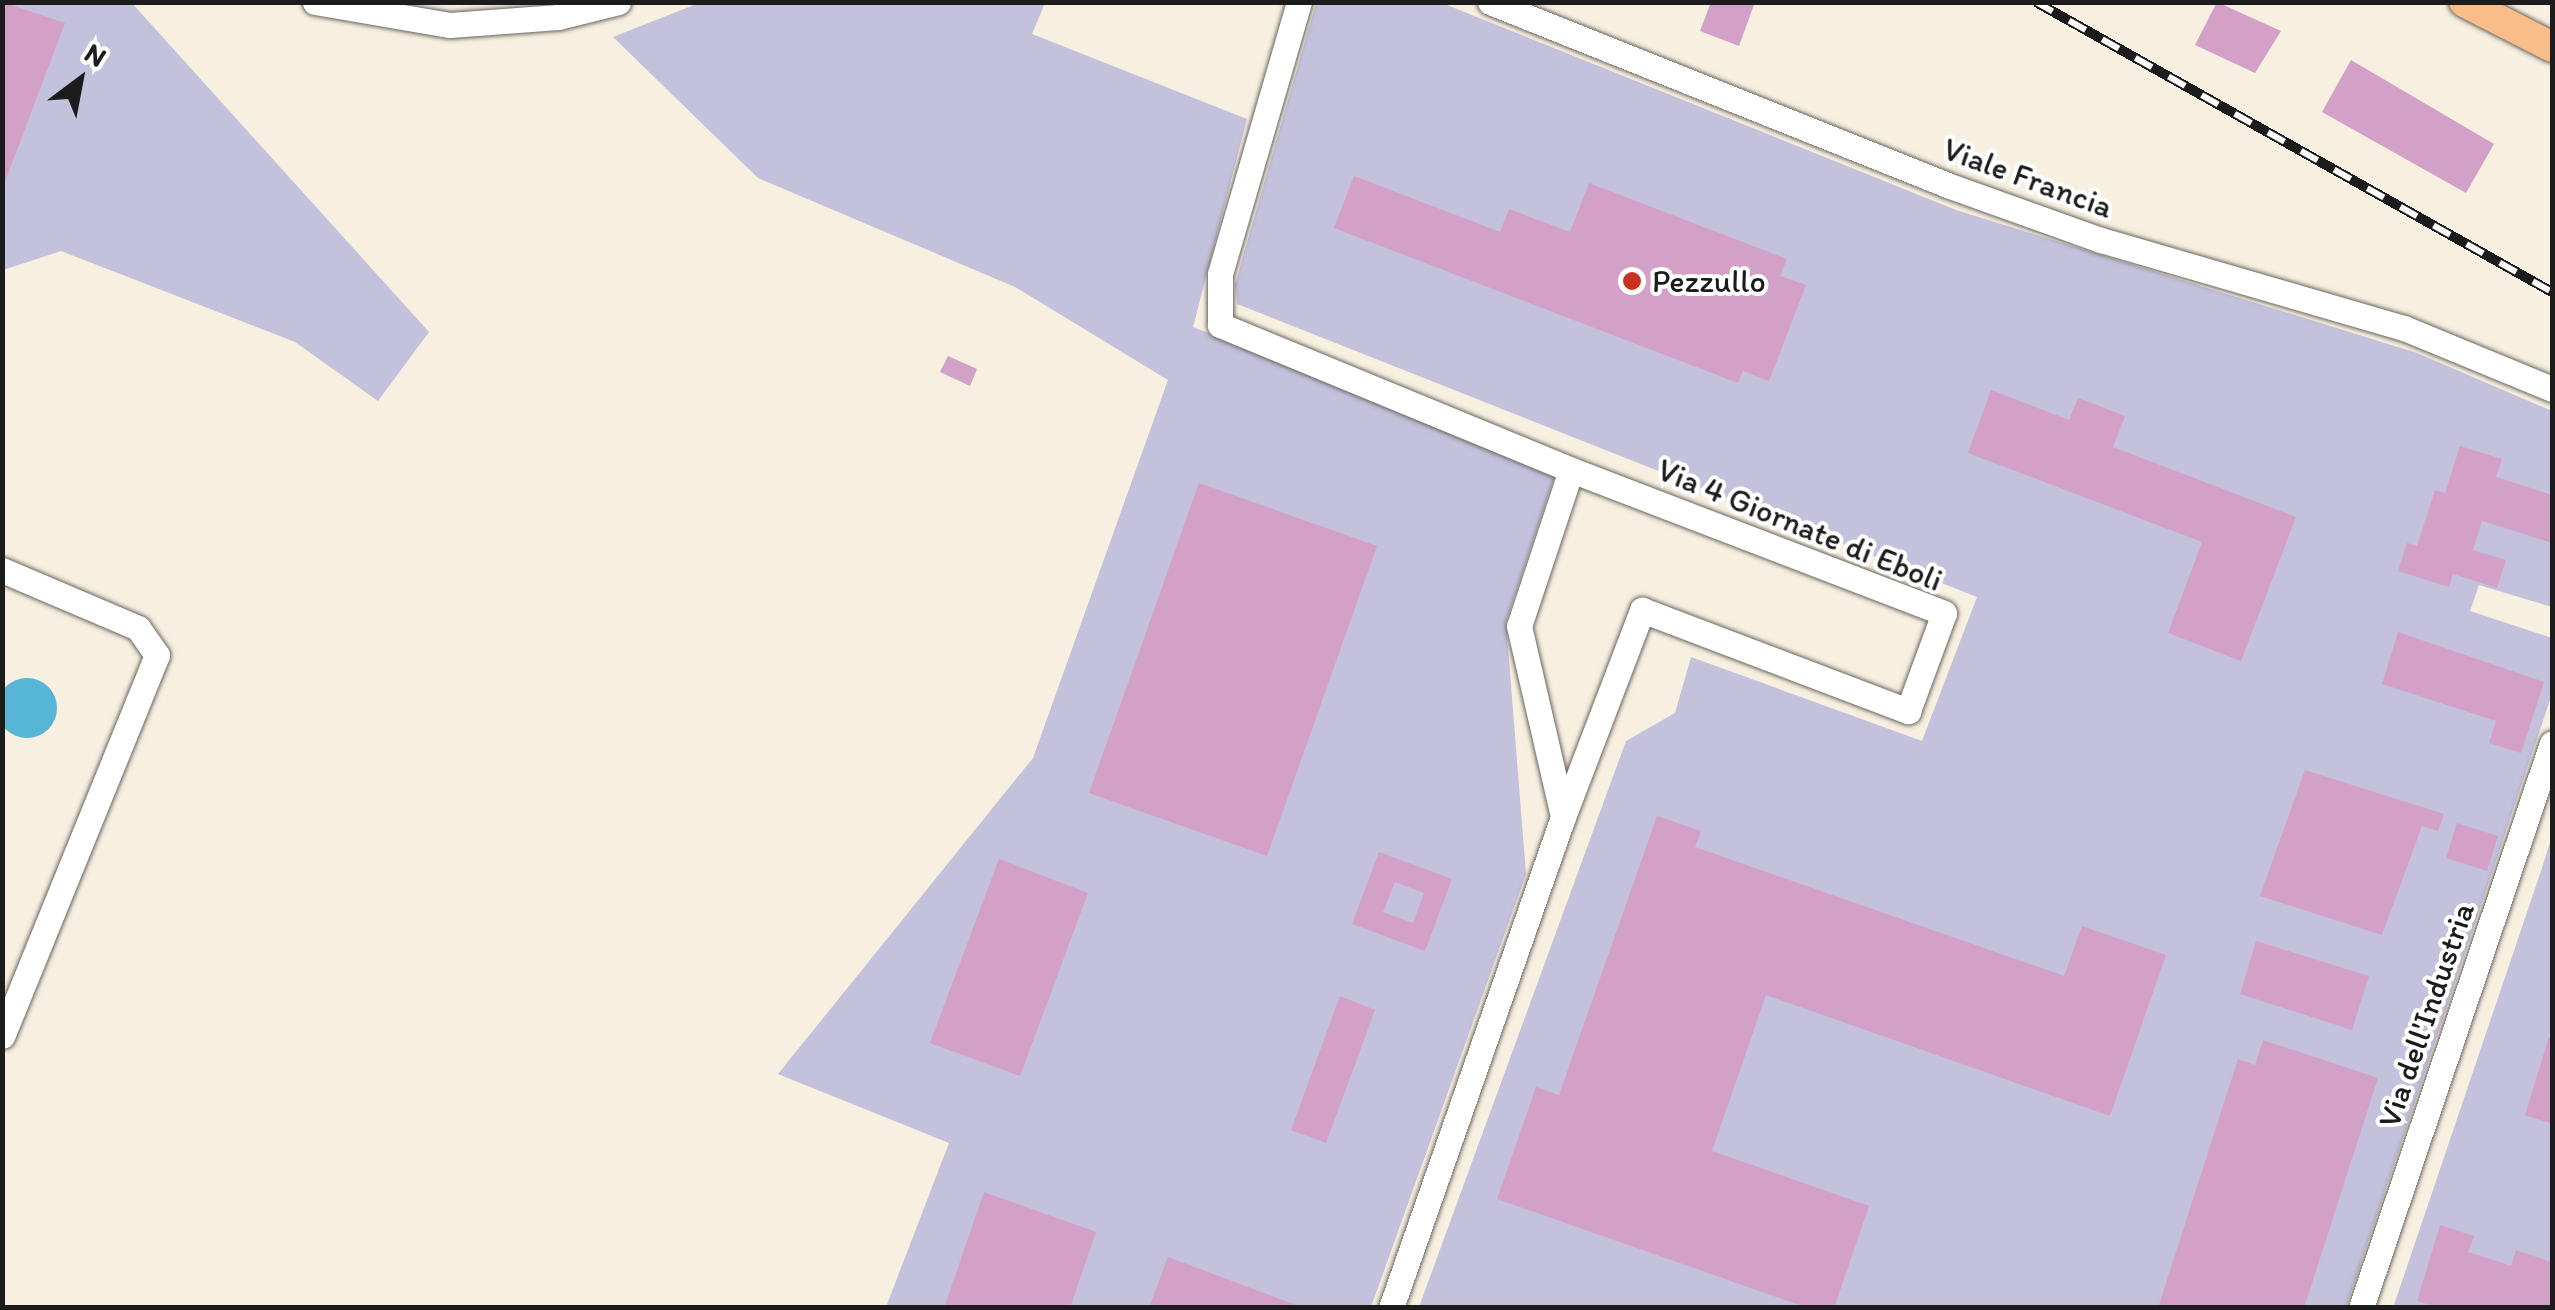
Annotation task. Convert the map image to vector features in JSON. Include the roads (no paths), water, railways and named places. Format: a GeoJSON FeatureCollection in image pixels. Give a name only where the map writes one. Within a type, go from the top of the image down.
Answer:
{"type":"FeatureCollection","features":[{"type":"Feature","properties":{"kind":"main road"},"geometry":{"type":"LineString","coordinates":[[2464,2],[2552,47]]}},
{"type":"Feature","properties":{"kind":"street"},"geometry":{"type":"LineString","coordinates":[[315,2],[450,25],[558,17],[618,2]]}},
{"type":"Feature","properties":{"kind":"street","name":"Via 4 Giornate di Eboli"},"geometry":{"type":"LineString","coordinates":[[1299,2],[1220,274],[1220,325],[1570,470],[1944,613],[1908,712],[1642,610],[1564,817],[1391,1308]]}},
{"type":"Feature","properties":{"kind":"street","name":"Viale Francia"},"geometry":{"type":"LineString","coordinates":[[1490,2],[1947,185],[2102,240],[2404,328],[2552,390]]}},
{"type":"Feature","properties":{"kind":"street"},"geometry":{"type":"LineString","coordinates":[[1564,817],[1519,626],[1570,470]]}},
{"type":"Feature","properties":{"kind":"street"},"geometry":{"type":"LineString","coordinates":[[2,570],[138,628],[157,655],[2,1036]]}},
{"type":"Feature","properties":{"kind":"street","name":"Via dell'Industria"},"geometry":{"type":"LineString","coordinates":[[2362,1308],[2552,743]]}},
{"type":"Feature","properties":{"kind":"water"},"geometry":{"type":"Polygon","coordinates":[[[27,678],[48,687],[57,708],[48,729],[27,738],[6,729],[-3,708],[6,687],[27,678]]]}},
{"type":"Feature","properties":{"kind":"railway"},"geometry":{"type":"LineString","coordinates":[[2036,2],[2552,292]]}},
{"type":"Feature","properties":{"kind":"place","name":"Pezzullo"},"geometry":{"type":"Point","coordinates":[1632,281]}}]}
